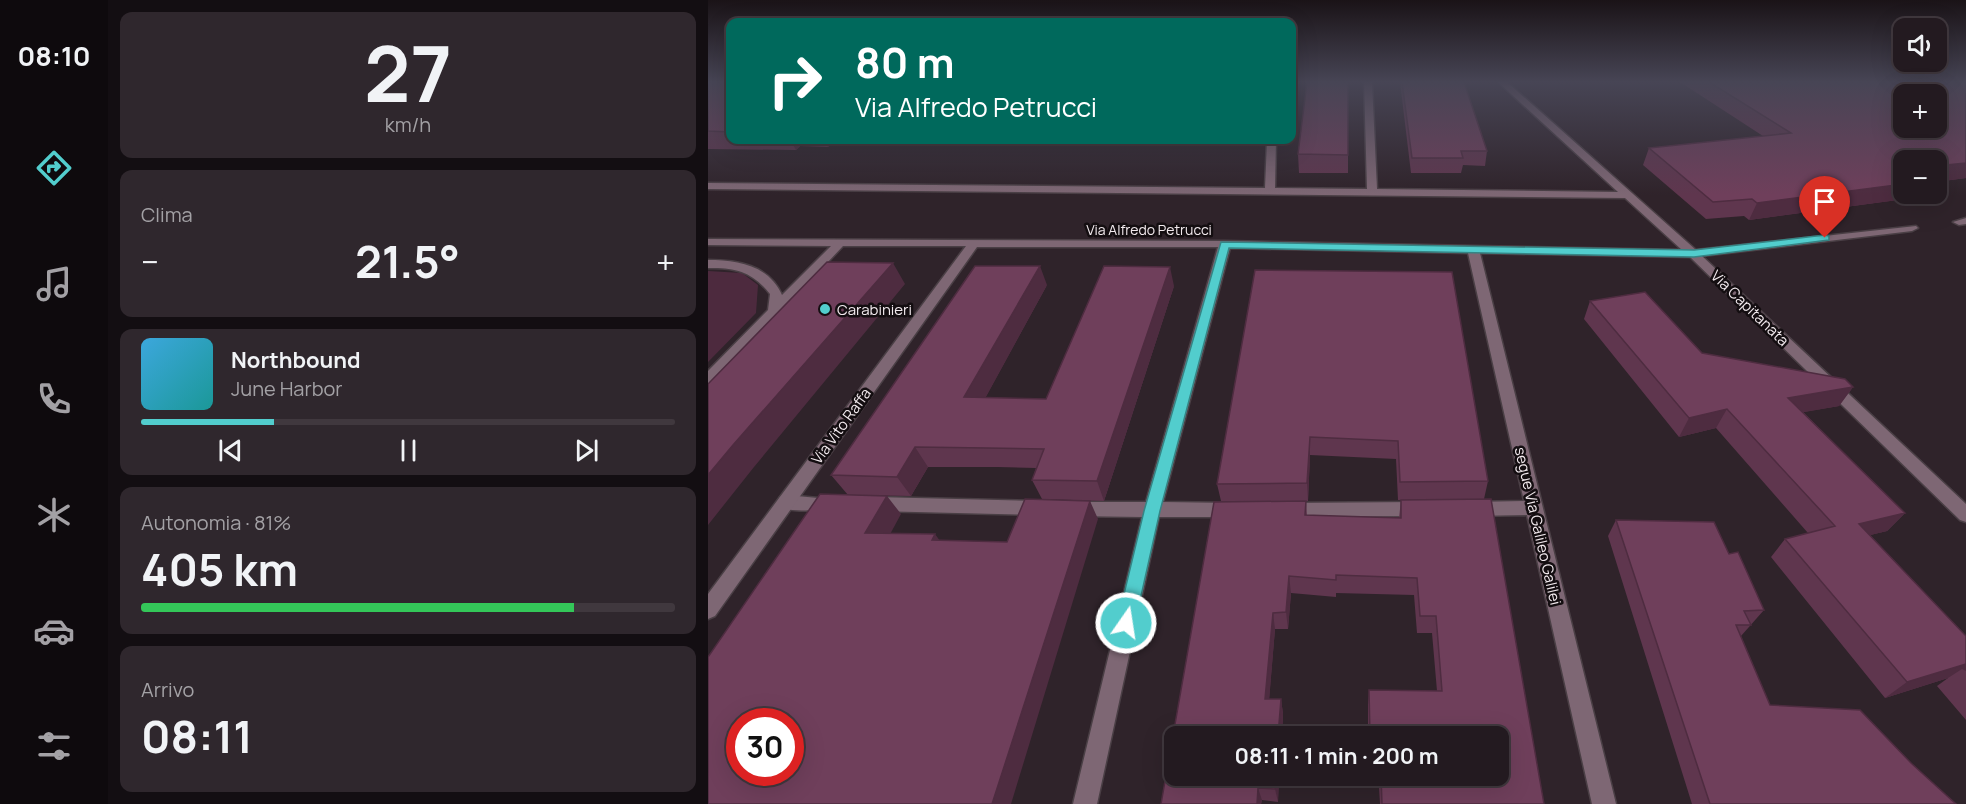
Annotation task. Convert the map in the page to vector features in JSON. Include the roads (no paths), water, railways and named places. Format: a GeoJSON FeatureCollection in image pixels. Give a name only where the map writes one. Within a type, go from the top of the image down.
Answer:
{"type":"FeatureCollection","features":[{"type":"Feature","properties":{"kind":"street"},"geometry":{"type":"LineString","coordinates":[[1369,120],[1372,192]]}},
{"type":"Feature","properties":{"kind":"street","name":"Via Capitanata"},"geometry":{"type":"LineString","coordinates":[[1544,120],[1694,254],[1966,515]]}},
{"type":"Feature","properties":{"kind":"street"},"geometry":{"type":"LineString","coordinates":[[1270,192],[1272,144]]}},
{"type":"Feature","properties":{"kind":"street"},"geometry":{"type":"LineString","coordinates":[[708,186],[1627,195]]}},
{"type":"Feature","properties":{"kind":"street","name":"Via Alfredo Petrucci"},"geometry":{"type":"LineString","coordinates":[[708,242],[1225,244],[1694,254],[1912,228]]}},
{"type":"Feature","properties":{"kind":"street","name":"Via Vito Raffa"},"geometry":{"type":"LineString","coordinates":[[708,610],[974,243]]}},
{"type":"Feature","properties":{"kind":"street"},"geometry":{"type":"LineString","coordinates":[[708,380],[839,244]]}},
{"type":"Feature","properties":{"kind":"street"},"geometry":{"type":"LineString","coordinates":[[1085,804],[1152,511],[1225,244]]}},
{"type":"Feature","properties":{"kind":"street","name":"segue Via Galileo Galilei"},"geometry":{"type":"LineString","coordinates":[[1473,248],[1604,804]]}},
{"type":"Feature","properties":{"kind":"street"},"geometry":{"type":"LineString","coordinates":[[708,264],[741,266],[760,273],[776,294],[774,311]]}},
{"type":"Feature","properties":{"kind":"street"},"geometry":{"type":"LineString","coordinates":[[786,502],[821,503]]}},
{"type":"Feature","properties":{"kind":"street"},"geometry":{"type":"LineString","coordinates":[[853,503],[1152,511],[1247,510]]}},
{"type":"Feature","properties":{"kind":"street"},"geometry":{"type":"LineString","coordinates":[[1271,510],[1533,508]]}},
{"type":"Feature","properties":{"kind":"place","name":"Carabinieri"},"geometry":{"type":"Point","coordinates":[825,309]}}]}
